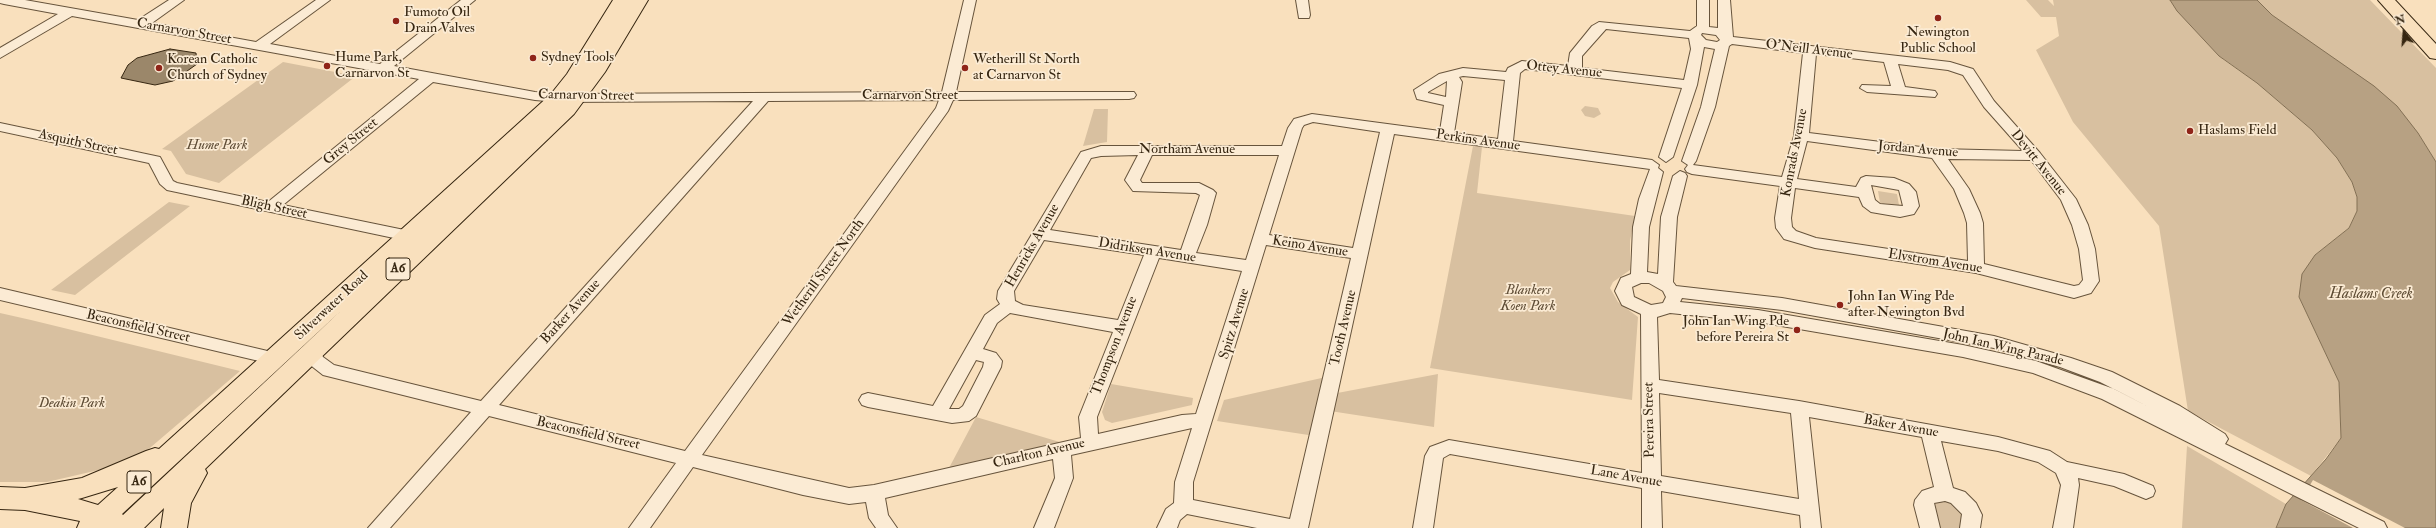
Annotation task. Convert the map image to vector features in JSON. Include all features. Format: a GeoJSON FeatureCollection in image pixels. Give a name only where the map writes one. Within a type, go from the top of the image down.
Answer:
{"type":"FeatureCollection","features":[{"type":"Feature","properties":{"kind":"highway","name":"Silverwater Road"},"geometry":{"type":"LineString","coordinates":[[96,522],[276,359],[408,236],[568,98],[575,77],[622,0]]}},
{"type":"Feature","properties":{"kind":"highway","name":"Silverwater Road"},"geometry":{"type":"LineString","coordinates":[[130,527],[216,441],[312,350],[596,72],[639,0]]}},
{"type":"Feature","properties":{"kind":"highway"},"geometry":{"type":"LineString","coordinates":[[174,528],[176,509],[181,493],[216,441]]}},
{"type":"Feature","properties":{"kind":"highway"},"geometry":{"type":"LineString","coordinates":[[12,498],[82,488],[107,480],[178,447]]}},
{"type":"Feature","properties":{"kind":"highway"},"geometry":{"type":"LineString","coordinates":[[12,498],[96,522],[130,527]]}},
{"type":"Feature","properties":{"kind":"main road"},"geometry":{"type":"LineString","coordinates":[[2386,0],[2436,54]]}},
{"type":"Feature","properties":{"kind":"main road"},"geometry":{"type":"LineString","coordinates":[[2402,0],[2436,36]]}},
{"type":"Feature","properties":{"kind":"street","name":"Carnarvon Street"},"geometry":{"type":"LineString","coordinates":[[4,0],[430,78],[568,98],[1129,95]]}},
{"type":"Feature","properties":{"kind":"street"},"geometry":{"type":"LineString","coordinates":[[140,24],[178,0]]}},
{"type":"Feature","properties":{"kind":"street"},"geometry":{"type":"LineString","coordinates":[[259,46],[324,0]]}},
{"type":"Feature","properties":{"kind":"street"},"geometry":{"type":"LineString","coordinates":[[382,69],[469,0]]}},
{"type":"Feature","properties":{"kind":"street","name":"Wetherill Street North"},"geometry":{"type":"LineString","coordinates":[[639,528],[943,108],[948,96],[970,0]]}},
{"type":"Feature","properties":{"kind":"street"},"geometry":{"type":"LineString","coordinates":[[1302,0],[1304,15]]}},
{"type":"Feature","properties":{"kind":"street"},"geometry":{"type":"LineString","coordinates":[[1666,157],[1690,85],[1698,49],[1698,35],[1703,0]]}},
{"type":"Feature","properties":{"kind":"street"},"geometry":{"type":"LineString","coordinates":[[1669,294],[1652,278],[1639,277],[1627,282],[1623,291],[1628,301],[1634,306],[1649,311],[1657,311],[1669,294],[1669,217],[1708,107],[1725,40],[1724,0]]}},
{"type":"Feature","properties":{"kind":"street"},"geometry":{"type":"LineString","coordinates":[[0,54],[70,12]]}},
{"type":"Feature","properties":{"kind":"street","name":"O'Neill Avenue"},"geometry":{"type":"LineString","coordinates":[[1575,70],[1575,56],[1597,29],[1604,25],[1698,35],[1707,44],[1725,40],[1950,66],[1964,70]]}},
{"type":"Feature","properties":{"kind":"street","name":"Konrads Avenue"},"geometry":{"type":"LineString","coordinates":[[1786,231],[1782,224],[1788,183],[1801,136],[1810,50]]}},
{"type":"Feature","properties":{"kind":"street"},"geometry":{"type":"LineString","coordinates":[[1890,59],[1899,91]]}},
{"type":"Feature","properties":{"kind":"street","name":"Ottey Avenue"},"geometry":{"type":"LineString","coordinates":[[1505,145],[1512,77],[1514,70],[1522,65],[1575,70],[1690,85]]}},
{"type":"Feature","properties":{"kind":"street","name":"Devitt Avenue"},"geometry":{"type":"LineString","coordinates":[[1964,70],[1970,75],[1995,111],[2035,156],[2064,192],[2080,225],[2091,276],[2091,281],[2085,289]]}},
{"type":"Feature","properties":{"kind":"street"},"geometry":{"type":"LineString","coordinates":[[1451,102],[1427,97],[1420,92],[1423,87],[1467,71],[1512,77]]}},
{"type":"Feature","properties":{"kind":"street"},"geometry":{"type":"LineString","coordinates":[[1446,136],[1455,82],[1450,76]]}},
{"type":"Feature","properties":{"kind":"street","name":"Grey Street"},"geometry":{"type":"LineString","coordinates":[[271,207],[430,78]]}},
{"type":"Feature","properties":{"kind":"street"},"geometry":{"type":"LineString","coordinates":[[1866,88],[1930,94]]}},
{"type":"Feature","properties":{"kind":"street","name":"Barker Avenue"},"geometry":{"type":"LineString","coordinates":[[378,528],[764,97]]}},
{"type":"Feature","properties":{"kind":"street","name":"Perkins Avenue"},"geometry":{"type":"LineString","coordinates":[[1303,119],[1312,118],[1446,136],[1654,168],[1669,177],[1687,169]]}},
{"type":"Feature","properties":{"kind":"street","name":"Spitz Avenue"},"geometry":{"type":"LineString","coordinates":[[1184,506],[1184,482],[1253,267],[1295,128],[1303,119]]}},
{"type":"Feature","properties":{"kind":"street","name":"Asquith Street"},"geometry":{"type":"LineString","coordinates":[[0,127],[155,160]]}},
{"type":"Feature","properties":{"kind":"street","name":"Tooth Avenue"},"geometry":{"type":"LineString","coordinates":[[1298,528],[1388,128]]}},
{"type":"Feature","properties":{"kind":"street","name":"Jordan Avenue"},"geometry":{"type":"LineString","coordinates":[[1801,136],[1937,154],[2035,156]]}},
{"type":"Feature","properties":{"kind":"street"},"geometry":{"type":"LineString","coordinates":[[1146,150],[1144,159],[1132,180],[1138,188],[1199,188],[1208,193],[1199,225],[1186,257]]}},
{"type":"Feature","properties":{"kind":"street","name":"Northam Avenue"},"geometry":{"type":"LineString","coordinates":[[1086,155],[1101,151],[1288,150]]}},
{"type":"Feature","properties":{"kind":"street"},"geometry":{"type":"LineString","coordinates":[[1937,154],[1961,189],[1974,219],[1976,268]]}},
{"type":"Feature","properties":{"kind":"street","name":"Henricks Avenue"},"geometry":{"type":"LineString","coordinates":[[938,413],[991,319],[1009,306],[1005,299],[1006,291],[1041,234],[1086,155]]}},
{"type":"Feature","properties":{"kind":"street"},"geometry":{"type":"LineString","coordinates":[[1639,277],[1642,223],[1654,168],[1656,161],[1666,157],[1678,156],[1687,169],[1863,193]]}},
{"type":"Feature","properties":{"kind":"street","name":"Bligh Street"},"geometry":{"type":"LineString","coordinates":[[155,160],[167,184],[172,187],[408,236]]}},
{"type":"Feature","properties":{"kind":"street","name":"Elvstrom Avenue"},"geometry":{"type":"LineString","coordinates":[[1786,231],[1795,237],[1816,243],[1976,268],[2074,292],[2085,289]]}},
{"type":"Feature","properties":{"kind":"street","name":"Didriksen Avenue"},"geometry":{"type":"LineString","coordinates":[[1041,234],[1253,267]]}},
{"type":"Feature","properties":{"kind":"street","name":"Keino Avenue"},"geometry":{"type":"LineString","coordinates":[[1261,239],[1360,254]]}},
{"type":"Feature","properties":{"kind":"street","name":"Thompson Avenue"},"geometry":{"type":"LineString","coordinates":[[1091,442],[1087,424],[1088,417],[1122,327],[1153,252]]}},
{"type":"Feature","properties":{"kind":"street","name":"Beaconsfield Street"},"geometry":{"type":"LineString","coordinates":[[0,294],[276,359]]}},
{"type":"Feature","properties":{"kind":"street","name":"John Ian Wing Parade"},"geometry":{"type":"LineString","coordinates":[[1669,294],[1758,316],[1963,351],[2036,367],[2108,394],[2304,490],[2377,528]]}},
{"type":"Feature","properties":{"kind":"street"},"geometry":{"type":"LineString","coordinates":[[1009,306],[1019,310],[1122,327]]}},
{"type":"Feature","properties":{"kind":"street","name":"Pereira Street"},"geometry":{"type":"LineString","coordinates":[[1649,311],[1650,481],[1652,528]]}},
{"type":"Feature","properties":{"kind":"street","name":"Beaconsfield Street"},"geometry":{"type":"LineString","coordinates":[[312,350],[314,360],[329,370],[834,495],[849,496],[874,494]]}},
{"type":"Feature","properties":{"kind":"street"},"geometry":{"type":"LineString","coordinates":[[868,400],[963,416],[970,411],[992,366],[993,360],[984,354],[972,353]]}},
{"type":"Feature","properties":{"kind":"street","name":"Baker Avenue"},"geometry":{"type":"LineString","coordinates":[[1649,385],[1799,408],[2025,450],[2043,456],[2063,468],[2117,479],[2146,491]]}},
{"type":"Feature","properties":{"kind":"street"},"geometry":{"type":"LineString","coordinates":[[951,390],[978,395]]}},
{"type":"Feature","properties":{"kind":"street"},"geometry":{"type":"LineString","coordinates":[[1799,408],[1811,528]]}},
{"type":"Feature","properties":{"kind":"street","name":"Charlton Avenue"},"geometry":{"type":"LineString","coordinates":[[874,494],[1091,442],[1182,422],[1204,421]]}},
{"type":"Feature","properties":{"kind":"street"},"geometry":{"type":"LineString","coordinates":[[1930,432],[1945,493]]}},
{"type":"Feature","properties":{"kind":"street","name":"Lane Avenue"},"geometry":{"type":"LineString","coordinates":[[1423,528],[1434,456],[1443,449],[1457,448],[1809,509]]}},
{"type":"Feature","properties":{"kind":"street"},"geometry":{"type":"LineString","coordinates":[[1044,528],[1064,478],[1061,450]]}},
{"type":"Feature","properties":{"kind":"street"},"geometry":{"type":"LineString","coordinates":[[2063,468],[2068,476],[2070,485],[2063,528]]}},
{"type":"Feature","properties":{"kind":"street"},"geometry":{"type":"LineString","coordinates":[[1930,528],[1924,505],[1925,500],[1929,496],[1945,493],[1958,498],[1969,508],[1972,515],[1970,528]]}},
{"type":"Feature","properties":{"kind":"street"},"geometry":{"type":"LineString","coordinates":[[874,494],[879,518],[887,528]]}},
{"type":"Feature","properties":{"kind":"street"},"geometry":{"type":"LineString","coordinates":[[1167,528],[1173,515],[1184,506],[1298,528]]}},
{"type":"Feature","properties":{"kind":"green space"},"geometry":{"type":"Polygon","coordinates":[[[2026,0],[2048,0],[2054,6],[2053,0],[2170,0],[2177,10],[2224,60],[2257,83],[2312,130],[2337,158],[2352,182],[2357,197],[2357,211],[2349,228],[2315,255],[2299,296],[2339,382],[2341,438],[2311,476],[2188,411],[2159,226],[2073,122],[2036,50],[2059,36],[2056,17],[2041,17],[2026,0]]]}},
{"type":"Feature","properties":{"kind":"green space"},"geometry":{"type":"Polygon","coordinates":[[[2257,0],[2370,0],[2436,68],[2436,162],[2418,133],[2272,15],[2257,0]]]}},
{"type":"Feature","properties":{"kind":"green space","name":"Hume Park"},"geometry":{"type":"Polygon","coordinates":[[[283,62],[356,76],[219,183],[186,174],[171,151],[162,149],[283,62]]]}},
{"type":"Feature","properties":{"kind":"green space"},"geometry":{"type":"Polygon","coordinates":[[[1585,106],[1598,108],[1601,114],[1594,118],[1585,116],[1581,110],[1585,106]]]}},
{"type":"Feature","properties":{"kind":"green space"},"geometry":{"type":"Polygon","coordinates":[[[1094,109],[1108,109],[1107,142],[1083,146],[1094,109]]]}},
{"type":"Feature","properties":{"kind":"green space","name":"Blankers Koen Park"},"geometry":{"type":"Polygon","coordinates":[[[1473,146],[1482,147],[1477,193],[1635,216],[1630,241],[1630,270],[1613,282],[1610,288],[1618,302],[1638,317],[1632,400],[1430,368],[1473,146]]]}},
{"type":"Feature","properties":{"kind":"green space"},"geometry":{"type":"Polygon","coordinates":[[[1878,191],[1897,194],[1899,205],[1880,203],[1878,191]]]}},
{"type":"Feature","properties":{"kind":"green space"},"geometry":{"type":"Polygon","coordinates":[[[169,202],[190,206],[75,295],[51,290],[169,202]]]}},
{"type":"Feature","properties":{"kind":"green space","name":"Deakin Park"},"geometry":{"type":"Polygon","coordinates":[[[0,313],[240,371],[144,453],[116,466],[47,482],[0,482],[0,313]]]}},
{"type":"Feature","properties":{"kind":"green space"},"geometry":{"type":"Polygon","coordinates":[[[1438,374],[1434,427],[1330,411],[1332,394],[1438,374]]]}},
{"type":"Feature","properties":{"kind":"green space"},"geometry":{"type":"Polygon","coordinates":[[[1326,377],[1315,436],[1217,421],[1224,400],[1326,377]]]}},
{"type":"Feature","properties":{"kind":"green space"},"geometry":{"type":"Polygon","coordinates":[[[1111,384],[1193,398],[1192,405],[1112,423],[1105,420],[1102,412],[1111,384]]]}},
{"type":"Feature","properties":{"kind":"green space"},"geometry":{"type":"Polygon","coordinates":[[[976,417],[1063,443],[949,468],[976,417]]]}},
{"type":"Feature","properties":{"kind":"green space"},"geometry":{"type":"Polygon","coordinates":[[[2187,446],[2286,504],[2276,528],[2182,528],[2187,446]]]}},
{"type":"Feature","properties":{"kind":"green space"},"geometry":{"type":"Polygon","coordinates":[[[1938,495],[1963,505],[1963,528],[1935,528],[1933,500],[1938,495]]]}},
{"type":"Feature","properties":{"kind":"water","name":"Haslams Creek"},"geometry":{"type":"Polygon","coordinates":[[[2170,0],[2257,0],[2272,15],[2374,86],[2397,106],[2418,133],[2436,162],[2436,528],[2276,528],[2286,504],[2326,459],[2341,438],[2339,382],[2299,297],[2302,274],[2315,255],[2349,228],[2357,211],[2357,197],[2352,182],[2337,158],[2312,130],[2257,83],[2219,56],[2177,11],[2170,0]]]}},
{"type":"Feature","properties":{"kind":"pier"},"geometry":{"type":"Polygon","coordinates":[[[2313,480],[2405,528],[2353,528],[2301,500],[2313,480]]]}},
{"type":"Feature","properties":{"kind":"building","name":"Korean Catholic Church of Sydney"},"geometry":{"type":"Polygon","coordinates":[[[170,49],[196,53],[197,64],[173,81],[155,85],[121,78],[128,65],[137,58],[170,49]]]}},
{"type":"Feature","properties":{"kind":"place","name":"Newington Public School"},"geometry":{"type":"Point","coordinates":[1938,18]}},
{"type":"Feature","properties":{"kind":"place","name":"Fumoto Oil Drain Valves"},"geometry":{"type":"Point","coordinates":[396,21]}},
{"type":"Feature","properties":{"kind":"place","name":"Sydney Tools"},"geometry":{"type":"Point","coordinates":[533,58]}},
{"type":"Feature","properties":{"kind":"place","name":"Hume Park, Carnarvon St"},"geometry":{"type":"Point","coordinates":[327,66]}},
{"type":"Feature","properties":{"kind":"place","name":"Korean Catholic Church of Sydney"},"geometry":{"type":"Point","coordinates":[159,68]}},
{"type":"Feature","properties":{"kind":"place","name":"Wetherill St North at Carnarvon St"},"geometry":{"type":"Point","coordinates":[965,68]}},
{"type":"Feature","properties":{"kind":"place","name":"Haslams Field"},"geometry":{"type":"Point","coordinates":[2190,131]}},
{"type":"Feature","properties":{"kind":"place","name":"John Ian Wing Pde after Newington Bvd"},"geometry":{"type":"Point","coordinates":[1840,305]}},
{"type":"Feature","properties":{"kind":"place","name":"John Ian Wing Pde before Pereira St"},"geometry":{"type":"Point","coordinates":[1797,330]}}]}
